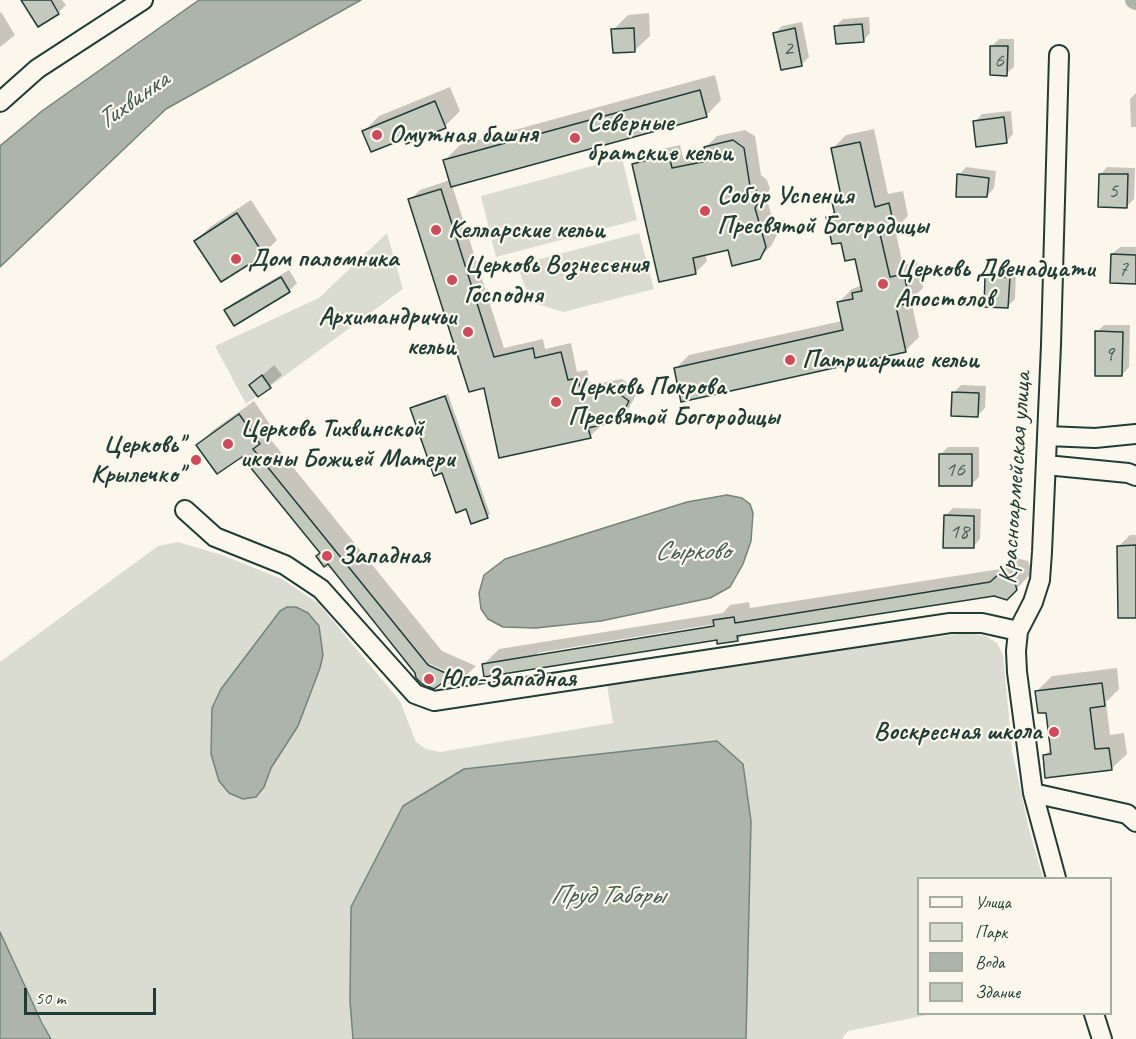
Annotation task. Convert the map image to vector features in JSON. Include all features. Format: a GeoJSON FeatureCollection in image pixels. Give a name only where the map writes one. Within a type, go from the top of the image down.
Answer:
{"type":"FeatureCollection","features":[{"type":"Feature","properties":{"kind":"street"},"geometry":{"type":"LineString","coordinates":[[0,102],[37,69],[143,0]]}},
{"type":"Feature","properties":{"kind":"street","name":"Красноармейская улица"},"geometry":{"type":"LineString","coordinates":[[1055,877],[1033,793],[1016,651],[1018,631],[1033,602],[1040,580],[1046,465],[1059,55]]}},
{"type":"Feature","properties":{"kind":"street"},"geometry":{"type":"LineString","coordinates":[[1047,436],[1095,438],[1136,434]]}},
{"type":"Feature","properties":{"kind":"street"},"geometry":{"type":"LineString","coordinates":[[1046,465],[1128,473],[1136,476]]}},
{"type":"Feature","properties":{"kind":"street"},"geometry":{"type":"LineString","coordinates":[[185,510],[215,537],[285,565],[321,589],[415,694],[434,701],[950,623],[982,623],[1018,631]]}},
{"type":"Feature","properties":{"kind":"street"},"geometry":{"type":"LineString","coordinates":[[1033,793],[1127,814],[1136,822]]}},
{"type":"Feature","properties":{"kind":"street"},"geometry":{"type":"LineString","coordinates":[[1094,1015],[1102,1039]]}},
{"type":"Feature","properties":{"kind":"green space"},"geometry":{"type":"Polygon","coordinates":[[[622,158],[637,220],[496,257],[481,196],[622,158]]]}},
{"type":"Feature","properties":{"kind":"green space"},"geometry":{"type":"Polygon","coordinates":[[[387,233],[403,289],[246,404],[215,346],[319,298],[387,233]]]}},
{"type":"Feature","properties":{"kind":"green space"},"geometry":{"type":"Polygon","coordinates":[[[639,233],[654,289],[563,312],[531,302],[517,265],[639,233]]]}},
{"type":"Feature","properties":{"kind":"green space"},"geometry":{"type":"Polygon","coordinates":[[[178,542],[222,555],[282,579],[318,603],[400,701],[416,742],[426,749],[440,752],[613,723],[606,679],[967,633],[986,636],[997,643],[1003,655],[1012,750],[1029,829],[1043,877],[917,877],[917,1015],[927,1015],[848,1031],[842,1039],[746,1039],[751,821],[743,764],[351,907],[350,1001],[353,1039],[51,1039],[0,932],[0,662],[158,546],[178,542]]]}},
{"type":"Feature","properties":{"kind":"water","name":"Тихвинка"},"geometry":{"type":"Polygon","coordinates":[[[199,0],[361,0],[166,109],[0,267],[0,146],[42,111],[199,0]]]}},
{"type":"Feature","properties":{"kind":"water","name":"Сырково"},"geometry":{"type":"Polygon","coordinates":[[[727,495],[742,498],[750,504],[753,513],[751,541],[743,564],[730,587],[710,598],[601,621],[536,628],[503,627],[488,619],[481,609],[479,593],[484,575],[505,559],[687,502],[727,495]]]}},
{"type":"Feature","properties":{"kind":"water"},"geometry":{"type":"Polygon","coordinates":[[[287,607],[296,607],[308,613],[319,626],[323,655],[298,726],[271,768],[264,787],[256,797],[243,799],[229,793],[219,781],[211,754],[212,708],[221,689],[280,611],[287,607]]]}},
{"type":"Feature","properties":{"kind":"water","name":"Пруд Таборы"},"geometry":{"type":"Polygon","coordinates":[[[717,741],[743,764],[751,821],[746,1039],[353,1039],[350,1001],[351,907],[403,806],[464,769],[717,741]]]}},
{"type":"Feature","properties":{"kind":"water"},"geometry":{"type":"Polygon","coordinates":[[[0,932],[42,1023],[51,1039],[0,1039],[0,932]]]}},
{"type":"Feature","properties":{"kind":"building"},"geometry":{"type":"Polygon","coordinates":[[[21,0],[51,0],[59,14],[38,27],[21,0]]]}},
{"type":"Feature","properties":{"kind":"building"},"geometry":{"type":"Polygon","coordinates":[[[862,24],[864,42],[836,44],[834,26],[862,24]]]}},
{"type":"Feature","properties":{"kind":"building"},"geometry":{"type":"Polygon","coordinates":[[[634,28],[635,52],[613,53],[611,29],[634,28]]]}},
{"type":"Feature","properties":{"kind":"building"},"geometry":{"type":"Polygon","coordinates":[[[795,28],[802,66],[781,70],[773,33],[795,28]]]}},
{"type":"Feature","properties":{"kind":"building"},"geometry":{"type":"Polygon","coordinates":[[[990,46],[1008,46],[1007,76],[990,75],[990,46]]]}},
{"type":"Feature","properties":{"kind":"building","name":"Северные братские кельи"},"geometry":{"type":"Polygon","coordinates":[[[700,90],[707,117],[451,187],[443,160],[700,90]]]}},
{"type":"Feature","properties":{"kind":"building"},"geometry":{"type":"Polygon","coordinates":[[[435,101],[446,128],[406,144],[404,139],[371,152],[362,131],[435,101]]]}},
{"type":"Feature","properties":{"kind":"building"},"geometry":{"type":"Polygon","coordinates":[[[1004,117],[1007,143],[976,147],[973,121],[1004,117]]]}},
{"type":"Feature","properties":{"kind":"building","name":"Собор Успения Пресвятой Богородицы"},"geometry":{"type":"Polygon","coordinates":[[[733,140],[744,148],[750,186],[757,191],[759,201],[755,208],[766,247],[760,259],[732,266],[728,250],[693,258],[696,274],[659,282],[632,164],[669,155],[672,168],[707,161],[704,147],[733,140]]]}},
{"type":"Feature","properties":{"kind":"building"},"geometry":{"type":"Polygon","coordinates":[[[860,142],[875,207],[889,203],[895,231],[880,234],[890,277],[904,274],[910,303],[896,306],[906,352],[681,402],[674,368],[843,330],[837,302],[853,299],[852,293],[862,291],[855,259],[845,261],[841,243],[832,244],[826,217],[835,215],[831,198],[841,196],[831,148],[860,142]]]}},
{"type":"Feature","properties":{"kind":"building"},"geometry":{"type":"Polygon","coordinates":[[[957,174],[989,178],[987,197],[956,197],[957,174]]]}},
{"type":"Feature","properties":{"kind":"building"},"geometry":{"type":"Polygon","coordinates":[[[1099,174],[1128,174],[1127,208],[1098,207],[1099,174]]]}},
{"type":"Feature","properties":{"kind":"building"},"geometry":{"type":"Polygon","coordinates":[[[441,189],[494,357],[533,348],[535,358],[561,352],[568,380],[578,378],[581,394],[611,388],[629,401],[619,421],[588,428],[591,438],[499,458],[484,388],[469,392],[408,199],[441,189]]]}},
{"type":"Feature","properties":{"kind":"building"},"geometry":{"type":"Polygon","coordinates":[[[237,213],[264,255],[221,282],[194,241],[237,213]]]}},
{"type":"Feature","properties":{"kind":"building"},"geometry":{"type":"Polygon","coordinates":[[[1111,254],[1136,255],[1136,284],[1110,283],[1111,254]]]}},
{"type":"Feature","properties":{"kind":"building"},"geometry":{"type":"Polygon","coordinates":[[[281,277],[290,292],[234,326],[224,310],[281,277]]]}},
{"type":"Feature","properties":{"kind":"building"},"geometry":{"type":"Polygon","coordinates":[[[985,277],[1010,277],[1008,308],[984,307],[985,277]]]}},
{"type":"Feature","properties":{"kind":"building"},"geometry":{"type":"Polygon","coordinates":[[[1095,331],[1123,332],[1122,376],[1095,376],[1095,331]]]}},
{"type":"Feature","properties":{"kind":"building"},"geometry":{"type":"Polygon","coordinates":[[[262,375],[271,388],[258,397],[249,385],[262,375]]]}},
{"type":"Feature","properties":{"kind":"building"},"geometry":{"type":"Polygon","coordinates":[[[952,392],[979,393],[978,417],[951,416],[952,392]]]}},
{"type":"Feature","properties":{"kind":"building"},"geometry":{"type":"Polygon","coordinates":[[[445,396],[488,518],[471,524],[466,509],[456,513],[442,473],[434,476],[410,408],[445,396]]]}},
{"type":"Feature","properties":{"kind":"building"},"geometry":{"type":"Polygon","coordinates":[[[239,414],[260,444],[253,449],[428,665],[463,681],[441,684],[434,689],[422,684],[416,678],[415,673],[328,564],[324,567],[316,556],[320,553],[242,457],[217,474],[196,445],[239,414]]]}},
{"type":"Feature","properties":{"kind":"building"},"geometry":{"type":"Polygon","coordinates":[[[939,454],[972,454],[972,486],[939,486],[939,454]]]}},
{"type":"Feature","properties":{"kind":"building"},"geometry":{"type":"Polygon","coordinates":[[[944,515],[974,516],[974,548],[943,548],[944,515]]]}},
{"type":"Feature","properties":{"kind":"building"},"geometry":{"type":"Polygon","coordinates":[[[1136,545],[1136,618],[1118,618],[1117,546],[1136,545]]]}},
{"type":"Feature","properties":{"kind":"building"},"geometry":{"type":"Polygon","coordinates":[[[1000,573],[1013,576],[1017,590],[1007,600],[994,596],[737,636],[738,641],[717,644],[717,640],[484,677],[482,664],[714,626],[713,620],[734,617],[735,623],[990,582],[1000,573]]]}},
{"type":"Feature","properties":{"kind":"building"},"geometry":{"type":"Polygon","coordinates":[[[1102,683],[1105,706],[1090,708],[1095,749],[1109,748],[1112,770],[1045,778],[1043,755],[1051,754],[1046,713],[1038,713],[1035,691],[1102,683]]]}},
{"type":"Feature","properties":{"kind":"place","name":"Омутная башня"},"geometry":{"type":"Point","coordinates":[377,135]}},
{"type":"Feature","properties":{"kind":"place","name":"Северные братские кельи"},"geometry":{"type":"Point","coordinates":[575,138]}},
{"type":"Feature","properties":{"kind":"place","name":"Собор Успения Пресвятой Богородицы"},"geometry":{"type":"Point","coordinates":[705,211]}},
{"type":"Feature","properties":{"kind":"place","name":"Келларские кельи"},"geometry":{"type":"Point","coordinates":[436,230]}},
{"type":"Feature","properties":{"kind":"place","name":"Дом паломника"},"geometry":{"type":"Point","coordinates":[236,259]}},
{"type":"Feature","properties":{"kind":"place","name":"Церковь Вознесения Господня"},"geometry":{"type":"Point","coordinates":[452,280]}},
{"type":"Feature","properties":{"kind":"place","name":"Церковь Двенадцати Апостолов"},"geometry":{"type":"Point","coordinates":[883,284]}},
{"type":"Feature","properties":{"kind":"place","name":"Архимандричьи кельи"},"geometry":{"type":"Point","coordinates":[468,332]}},
{"type":"Feature","properties":{"kind":"place","name":"Патриаршие кельи"},"geometry":{"type":"Point","coordinates":[790,360]}},
{"type":"Feature","properties":{"kind":"place","name":"Церковь Покрова Пресвятой Богородицы"},"geometry":{"type":"Point","coordinates":[556,402]}},
{"type":"Feature","properties":{"kind":"place","name":"Церковь Тихвинской иконы Божией Матери"},"geometry":{"type":"Point","coordinates":[228,444]}},
{"type":"Feature","properties":{"kind":"place","name":"Церковь\" Крылечко\""},"geometry":{"type":"Point","coordinates":[196,460]}},
{"type":"Feature","properties":{"kind":"place","name":"Западная"},"geometry":{"type":"Point","coordinates":[327,556]}},
{"type":"Feature","properties":{"kind":"place","name":"Юго-Западная"},"geometry":{"type":"Point","coordinates":[429,679]}},
{"type":"Feature","properties":{"kind":"place","name":"Воскресная школа"},"geometry":{"type":"Point","coordinates":[1054,732]}}]}
